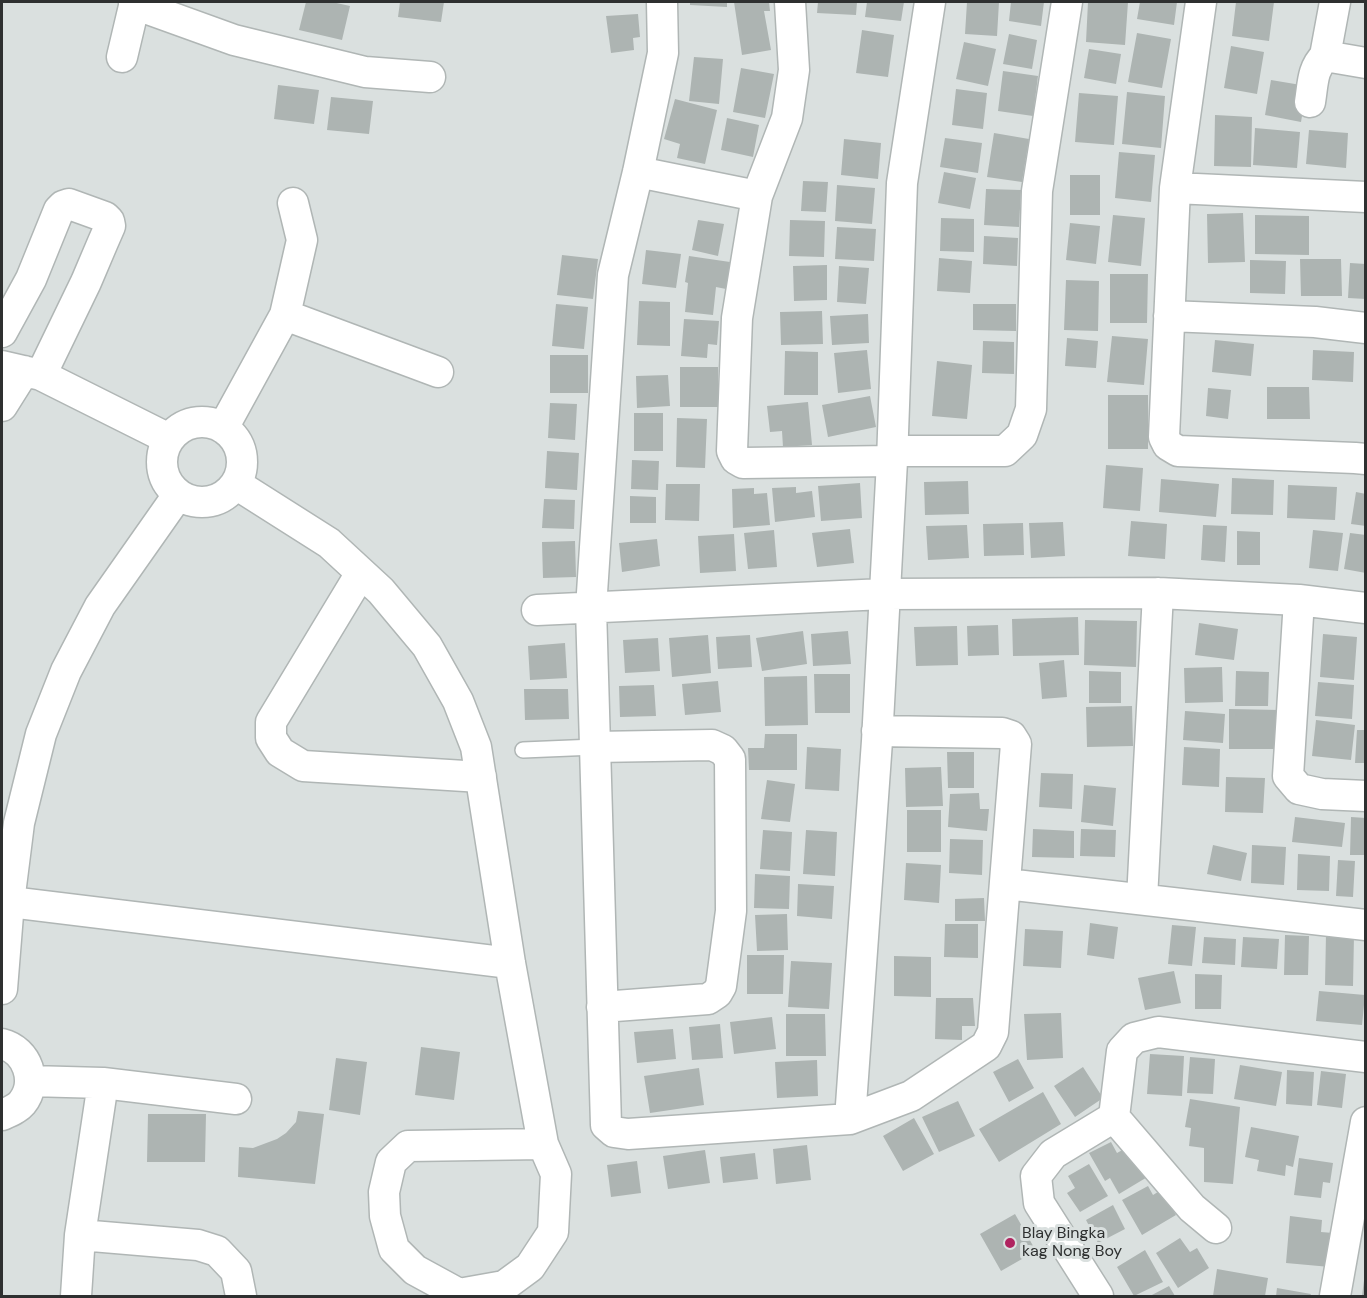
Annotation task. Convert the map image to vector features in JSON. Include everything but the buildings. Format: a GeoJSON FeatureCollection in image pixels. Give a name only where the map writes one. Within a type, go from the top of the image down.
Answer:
{"type":"FeatureCollection","features":[{"type":"Feature","properties":{"kind":"street"},"geometry":{"type":"LineString","coordinates":[[662,2],[663,53],[613,275],[591,608],[606,1125],[614,1132],[628,1134],[850,1119],[910,1096],[986,1046],[993,1032],[1016,744],[1011,736],[1002,733],[877,731]]}},
{"type":"Feature","properties":{"kind":"street"},"geometry":{"type":"LineString","coordinates":[[790,2],[794,70],[787,118],[757,196],[737,318],[732,451],[736,459],[743,463],[1005,451],[1022,435],[1031,409],[1037,191],[1067,2]]}},
{"type":"Feature","properties":{"kind":"street"},"geometry":{"type":"LineString","coordinates":[[850,1119],[877,731],[892,456],[902,183],[930,2]]}},
{"type":"Feature","properties":{"kind":"street"},"geometry":{"type":"LineString","coordinates":[[1201,2],[1174,188],[1164,437],[1168,445],[1178,451],[1365,459]]}},
{"type":"Feature","properties":{"kind":"street"},"geometry":{"type":"LineString","coordinates":[[1310,102],[1315,71],[1318,63],[1325,57],[1335,2]]}},
{"type":"Feature","properties":{"kind":"street"},"geometry":{"type":"LineString","coordinates":[[122,57],[135,3],[256,46],[364,72],[430,77]]}},
{"type":"Feature","properties":{"kind":"street"},"geometry":{"type":"LineString","coordinates":[[1325,57],[1365,63]]}},
{"type":"Feature","properties":{"kind":"street"},"geometry":{"type":"LineString","coordinates":[[638,172],[757,196]]}},
{"type":"Feature","properties":{"kind":"street"},"geometry":{"type":"LineString","coordinates":[[1174,188],[1365,197]]}},
{"type":"Feature","properties":{"kind":"street"},"geometry":{"type":"LineString","coordinates":[[223,428],[285,315],[302,240],[292,203]]}},
{"type":"Feature","properties":{"kind":"street"},"geometry":{"type":"LineString","coordinates":[[2,332],[31,279],[58,210],[69,204],[109,221],[110,225],[104,242],[86,282],[22,371],[2,406]]}},
{"type":"Feature","properties":{"kind":"street"},"geometry":{"type":"LineString","coordinates":[[285,315],[438,372]]}},
{"type":"Feature","properties":{"kind":"street"},"geometry":{"type":"LineString","coordinates":[[1169,316],[1315,322],[1365,328]]}},
{"type":"Feature","properties":{"kind":"street"},"geometry":{"type":"LineString","coordinates":[[22,371],[169,439]]}},
{"type":"Feature","properties":{"kind":"street"},"geometry":{"type":"LineString","coordinates":[[200,422],[212,423],[223,428],[239,447],[242,460],[241,472],[236,484],[228,494],[216,500],[190,501],[178,495],[164,475],[162,463],[169,439],[177,430],[200,422]]}},
{"type":"Feature","properties":{"kind":"street"},"geometry":{"type":"LineString","coordinates":[[236,484],[329,543],[381,591],[427,646],[459,701],[476,747],[510,963],[543,1144],[556,1174],[553,1232],[530,1267],[504,1286],[459,1294],[415,1270],[394,1249],[385,1216],[384,1192],[391,1162],[408,1146],[543,1144]]}},
{"type":"Feature","properties":{"kind":"street"},"geometry":{"type":"LineString","coordinates":[[2,989],[5,902],[40,734],[66,671],[100,606],[178,495]]}},
{"type":"Feature","properties":{"kind":"street"},"geometry":{"type":"LineString","coordinates":[[361,573],[271,722],[271,738],[280,752],[303,766],[481,777]]}},
{"type":"Feature","properties":{"kind":"street"},"geometry":{"type":"LineString","coordinates":[[537,610],[884,594],[1158,593],[1299,600],[1365,608]]}},
{"type":"Feature","properties":{"kind":"street"},"geometry":{"type":"LineString","coordinates":[[1142,899],[1158,593]]}},
{"type":"Feature","properties":{"kind":"street"},"geometry":{"type":"LineString","coordinates":[[1299,600],[1288,776],[1299,789],[1322,794],[1365,796]]}},
{"type":"Feature","properties":{"kind":"street"},"geometry":{"type":"LineString","coordinates":[[595,747],[712,745],[723,750],[730,759],[730,911],[721,986],[717,993],[708,999],[602,1007]]}},
{"type":"Feature","properties":{"kind":"street"},"geometry":{"type":"LineString","coordinates":[[1006,884],[1365,925]]}},
{"type":"Feature","properties":{"kind":"street"},"geometry":{"type":"LineString","coordinates":[[5,902],[510,963]]}},
{"type":"Feature","properties":{"kind":"street"},"geometry":{"type":"LineString","coordinates":[[1216,1228],[1192,1208],[1114,1117],[1122,1051],[1134,1038],[1158,1032],[1365,1057]]}},
{"type":"Feature","properties":{"kind":"street"},"geometry":{"type":"LineString","coordinates":[[2,1044],[14,1049],[27,1063],[30,1072],[28,1094],[22,1104],[2,1115]]}},
{"type":"Feature","properties":{"kind":"street"},"geometry":{"type":"LineString","coordinates":[[30,1082],[103,1083],[236,1099]]}},
{"type":"Feature","properties":{"kind":"street"},"geometry":{"type":"LineString","coordinates":[[76,1296],[80,1235],[103,1083]]}},
{"type":"Feature","properties":{"kind":"street"},"geometry":{"type":"LineString","coordinates":[[1098,1296],[1039,1203],[1036,1176],[1053,1154],[1114,1117]]}},
{"type":"Feature","properties":{"kind":"street"},"geometry":{"type":"LineString","coordinates":[[1335,1296],[1365,1122]]}},
{"type":"Feature","properties":{"kind":"street"},"geometry":{"type":"LineString","coordinates":[[80,1235],[198,1245],[217,1251],[236,1271],[241,1296]]}},
{"type":"Feature","properties":{"kind":"lane"},"geometry":{"type":"LineString","coordinates":[[523,750],[595,747]]}},
{"type":"Feature","properties":{"kind":"place","name":"Blay Bingka kag Nong Boy"},"geometry":{"type":"Point","coordinates":[1010,1243]}}]}
